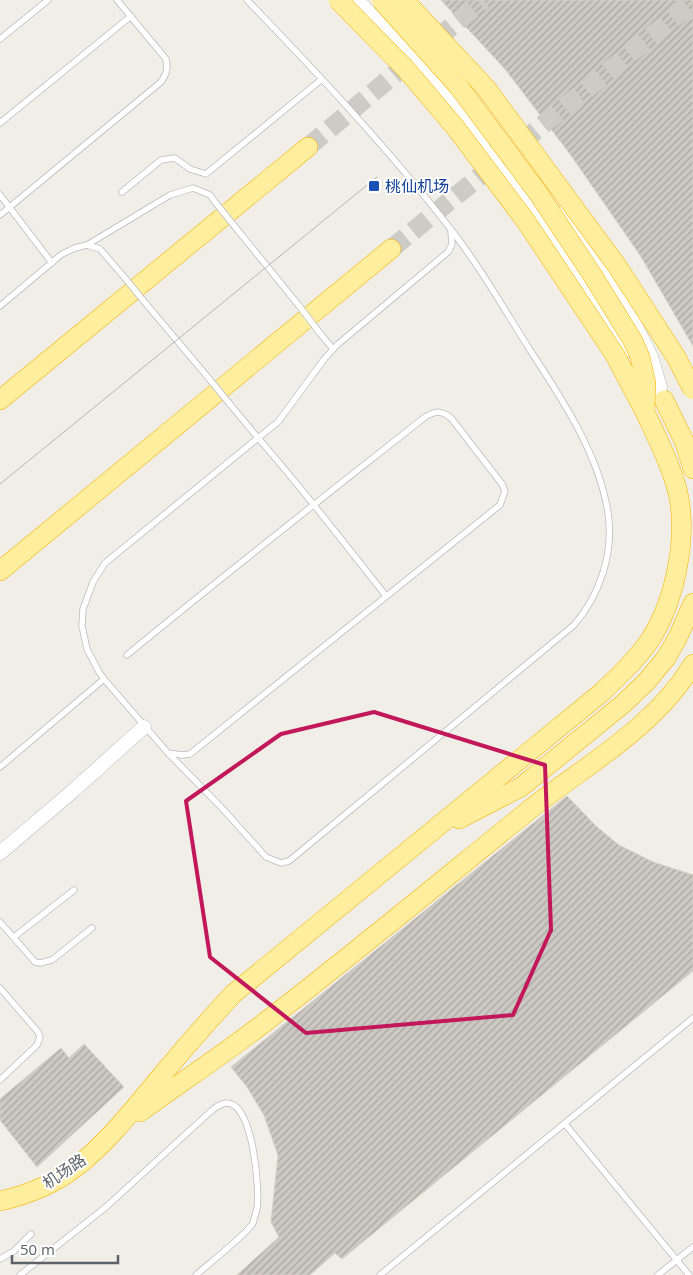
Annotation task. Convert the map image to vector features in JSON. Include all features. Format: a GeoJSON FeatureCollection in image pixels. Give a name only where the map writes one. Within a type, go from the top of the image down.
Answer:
{"type":"FeatureCollection","features":[{"type":"Feature","properties":{"kind":"highway"},"geometry":{"type":"LineString","coordinates":[[119,1127],[233,994],[629,667],[654,631],[672,591],[680,542],[678,495],[671,470],[645,412],[615,355],[525,220],[455,127],[405,68],[338,0]]}},
{"type":"Feature","properties":{"kind":"highway"},"geometry":{"type":"LineString","coordinates":[[380,0],[465,95],[538,193],[593,276],[633,341],[640,357],[646,383],[645,412]]}},
{"type":"Feature","properties":{"kind":"highway"},"geometry":{"type":"LineString","coordinates":[[404,0],[486,88],[617,266],[676,357],[693,390]]}},
{"type":"Feature","properties":{"kind":"highway"},"geometry":{"type":"LineString","coordinates":[[0,400],[308,147]]}},
{"type":"Feature","properties":{"kind":"highway"},"geometry":{"type":"LineString","coordinates":[[0,571],[391,249]]}},
{"type":"Feature","properties":{"kind":"highway"},"geometry":{"type":"LineString","coordinates":[[664,400],[684,441],[693,469]]}},
{"type":"Feature","properties":{"kind":"highway"},"geometry":{"type":"LineString","coordinates":[[422,838],[521,787],[623,704],[646,682],[666,658],[678,637],[693,603]]}},
{"type":"Feature","properties":{"kind":"highway"},"geometry":{"type":"LineString","coordinates":[[119,1127],[259,1027],[536,805],[646,721],[666,702],[688,672],[693,655]]}},
{"type":"Feature","properties":{"kind":"highway","name":"机场路"},"geometry":{"type":"LineString","coordinates":[[0,1201],[24,1195],[60,1177],[76,1167],[119,1127]]}},
{"type":"Feature","properties":{"kind":"street"},"geometry":{"type":"LineString","coordinates":[[357,0],[443,89],[664,400]]}},
{"type":"Feature","properties":{"kind":"street"},"geometry":{"type":"LineString","coordinates":[[410,0],[464,58],[557,195],[628,311],[651,357],[664,400]]}},
{"type":"Feature","properties":{"kind":"street"},"geometry":{"type":"LineString","coordinates":[[0,853],[144,727]]}},
{"type":"Feature","properties":{"kind":"lane"},"geometry":{"type":"LineString","coordinates":[[0,39],[48,0]]}},
{"type":"Feature","properties":{"kind":"lane"},"geometry":{"type":"LineString","coordinates":[[0,215],[161,82],[167,73],[166,59],[117,0]]}},
{"type":"Feature","properties":{"kind":"lane"},"geometry":{"type":"LineString","coordinates":[[247,0],[322,79],[450,228],[555,390],[578,431],[594,465],[608,511],[609,539],[604,571],[592,602],[574,626],[289,861],[281,863],[266,857],[221,806],[144,727],[104,679],[87,649],[82,626],[83,609],[97,576],[105,564],[278,422],[333,349],[448,252],[452,244],[450,228]]}},
{"type":"Feature","properties":{"kind":"lane"},"geometry":{"type":"LineString","coordinates":[[0,123],[131,16]]}},
{"type":"Feature","properties":{"kind":"lane"},"geometry":{"type":"LineString","coordinates":[[122,192],[161,160],[176,158],[190,169],[206,174],[322,79]]}},
{"type":"Feature","properties":{"kind":"lane"},"geometry":{"type":"LineString","coordinates":[[0,306],[62,254],[87,245],[170,195],[193,188],[210,195],[333,349]]}},
{"type":"Feature","properties":{"kind":"lane"},"geometry":{"type":"LineString","coordinates":[[0,195],[52,263]]}},
{"type":"Feature","properties":{"kind":"lane"},"geometry":{"type":"LineString","coordinates":[[87,245],[100,249],[125,278],[314,505],[386,596]]}},
{"type":"Feature","properties":{"kind":"lane"},"geometry":{"type":"LineString","coordinates":[[127,655],[425,417],[434,412],[443,412],[451,418],[502,484],[505,491],[500,505],[190,754],[168,753]]}},
{"type":"Feature","properties":{"kind":"lane"},"geometry":{"type":"LineString","coordinates":[[0,766],[104,679]]}},
{"type":"Feature","properties":{"kind":"lane"},"geometry":{"type":"LineString","coordinates":[[14,937],[74,890]]}},
{"type":"Feature","properties":{"kind":"lane"},"geometry":{"type":"LineString","coordinates":[[0,922],[35,962],[40,963],[52,960],[92,928]]}},
{"type":"Feature","properties":{"kind":"lane"},"geometry":{"type":"LineString","coordinates":[[0,1080],[38,1045],[40,1037],[38,1032],[1,990]]}},
{"type":"Feature","properties":{"kind":"lane"},"geometry":{"type":"LineString","coordinates":[[380,1275],[693,1018]]}},
{"type":"Feature","properties":{"kind":"lane"},"geometry":{"type":"LineString","coordinates":[[20,1275],[106,1207],[219,1104],[228,1103],[235,1106],[240,1112],[248,1130],[254,1152],[257,1208],[252,1225],[196,1275]]}},
{"type":"Feature","properties":{"kind":"lane"},"geometry":{"type":"LineString","coordinates":[[565,1124],[689,1275]]}},
{"type":"Feature","properties":{"kind":"lane"},"geometry":{"type":"LineString","coordinates":[[0,1259],[14,1251],[31,1234]]}},
{"type":"Feature","properties":{"kind":"lane"},"geometry":{"type":"LineString","coordinates":[[658,1275],[693,1247]]}},
{"type":"Feature","properties":{"kind":"highlighted area"},"geometry":{"type":"Polygon","coordinates":[[[374,712],[545,765],[551,930],[513,1015],[306,1033],[210,957],[186,801],[281,734],[374,712]]]}},
{"type":"Feature","properties":{"kind":"building"},"geometry":{"type":"Polygon","coordinates":[[[441,0],[693,0],[693,346],[640,255],[570,154],[505,69],[441,0]]]}},
{"type":"Feature","properties":{"kind":"building"},"geometry":{"type":"Polygon","coordinates":[[[567,796],[597,827],[619,845],[653,862],[693,875],[693,971],[342,1259],[335,1253],[310,1275],[237,1275],[279,1237],[271,1222],[278,1155],[264,1115],[247,1087],[231,1067],[567,796]]]}},
{"type":"Feature","properties":{"kind":"building"},"geometry":{"type":"Polygon","coordinates":[[[84,1044],[124,1087],[37,1167],[0,1120],[0,1099],[61,1048],[69,1058],[84,1044]]]}},
{"type":"Feature","properties":{"kind":"tunnel"},"geometry":{"type":"LineString","coordinates":[[308,147],[483,0]]}},
{"type":"Feature","properties":{"kind":"tunnel"},"geometry":{"type":"LineString","coordinates":[[391,249],[693,2]]}},
{"type":"Feature","properties":{"kind":"tram line"},"geometry":{"type":"LineString","coordinates":[[0,484],[377,177]]}},
{"type":"Feature","properties":{"kind":"place","name":"桃仙机场"},"geometry":{"type":"Point","coordinates":[374,186]}}]}
